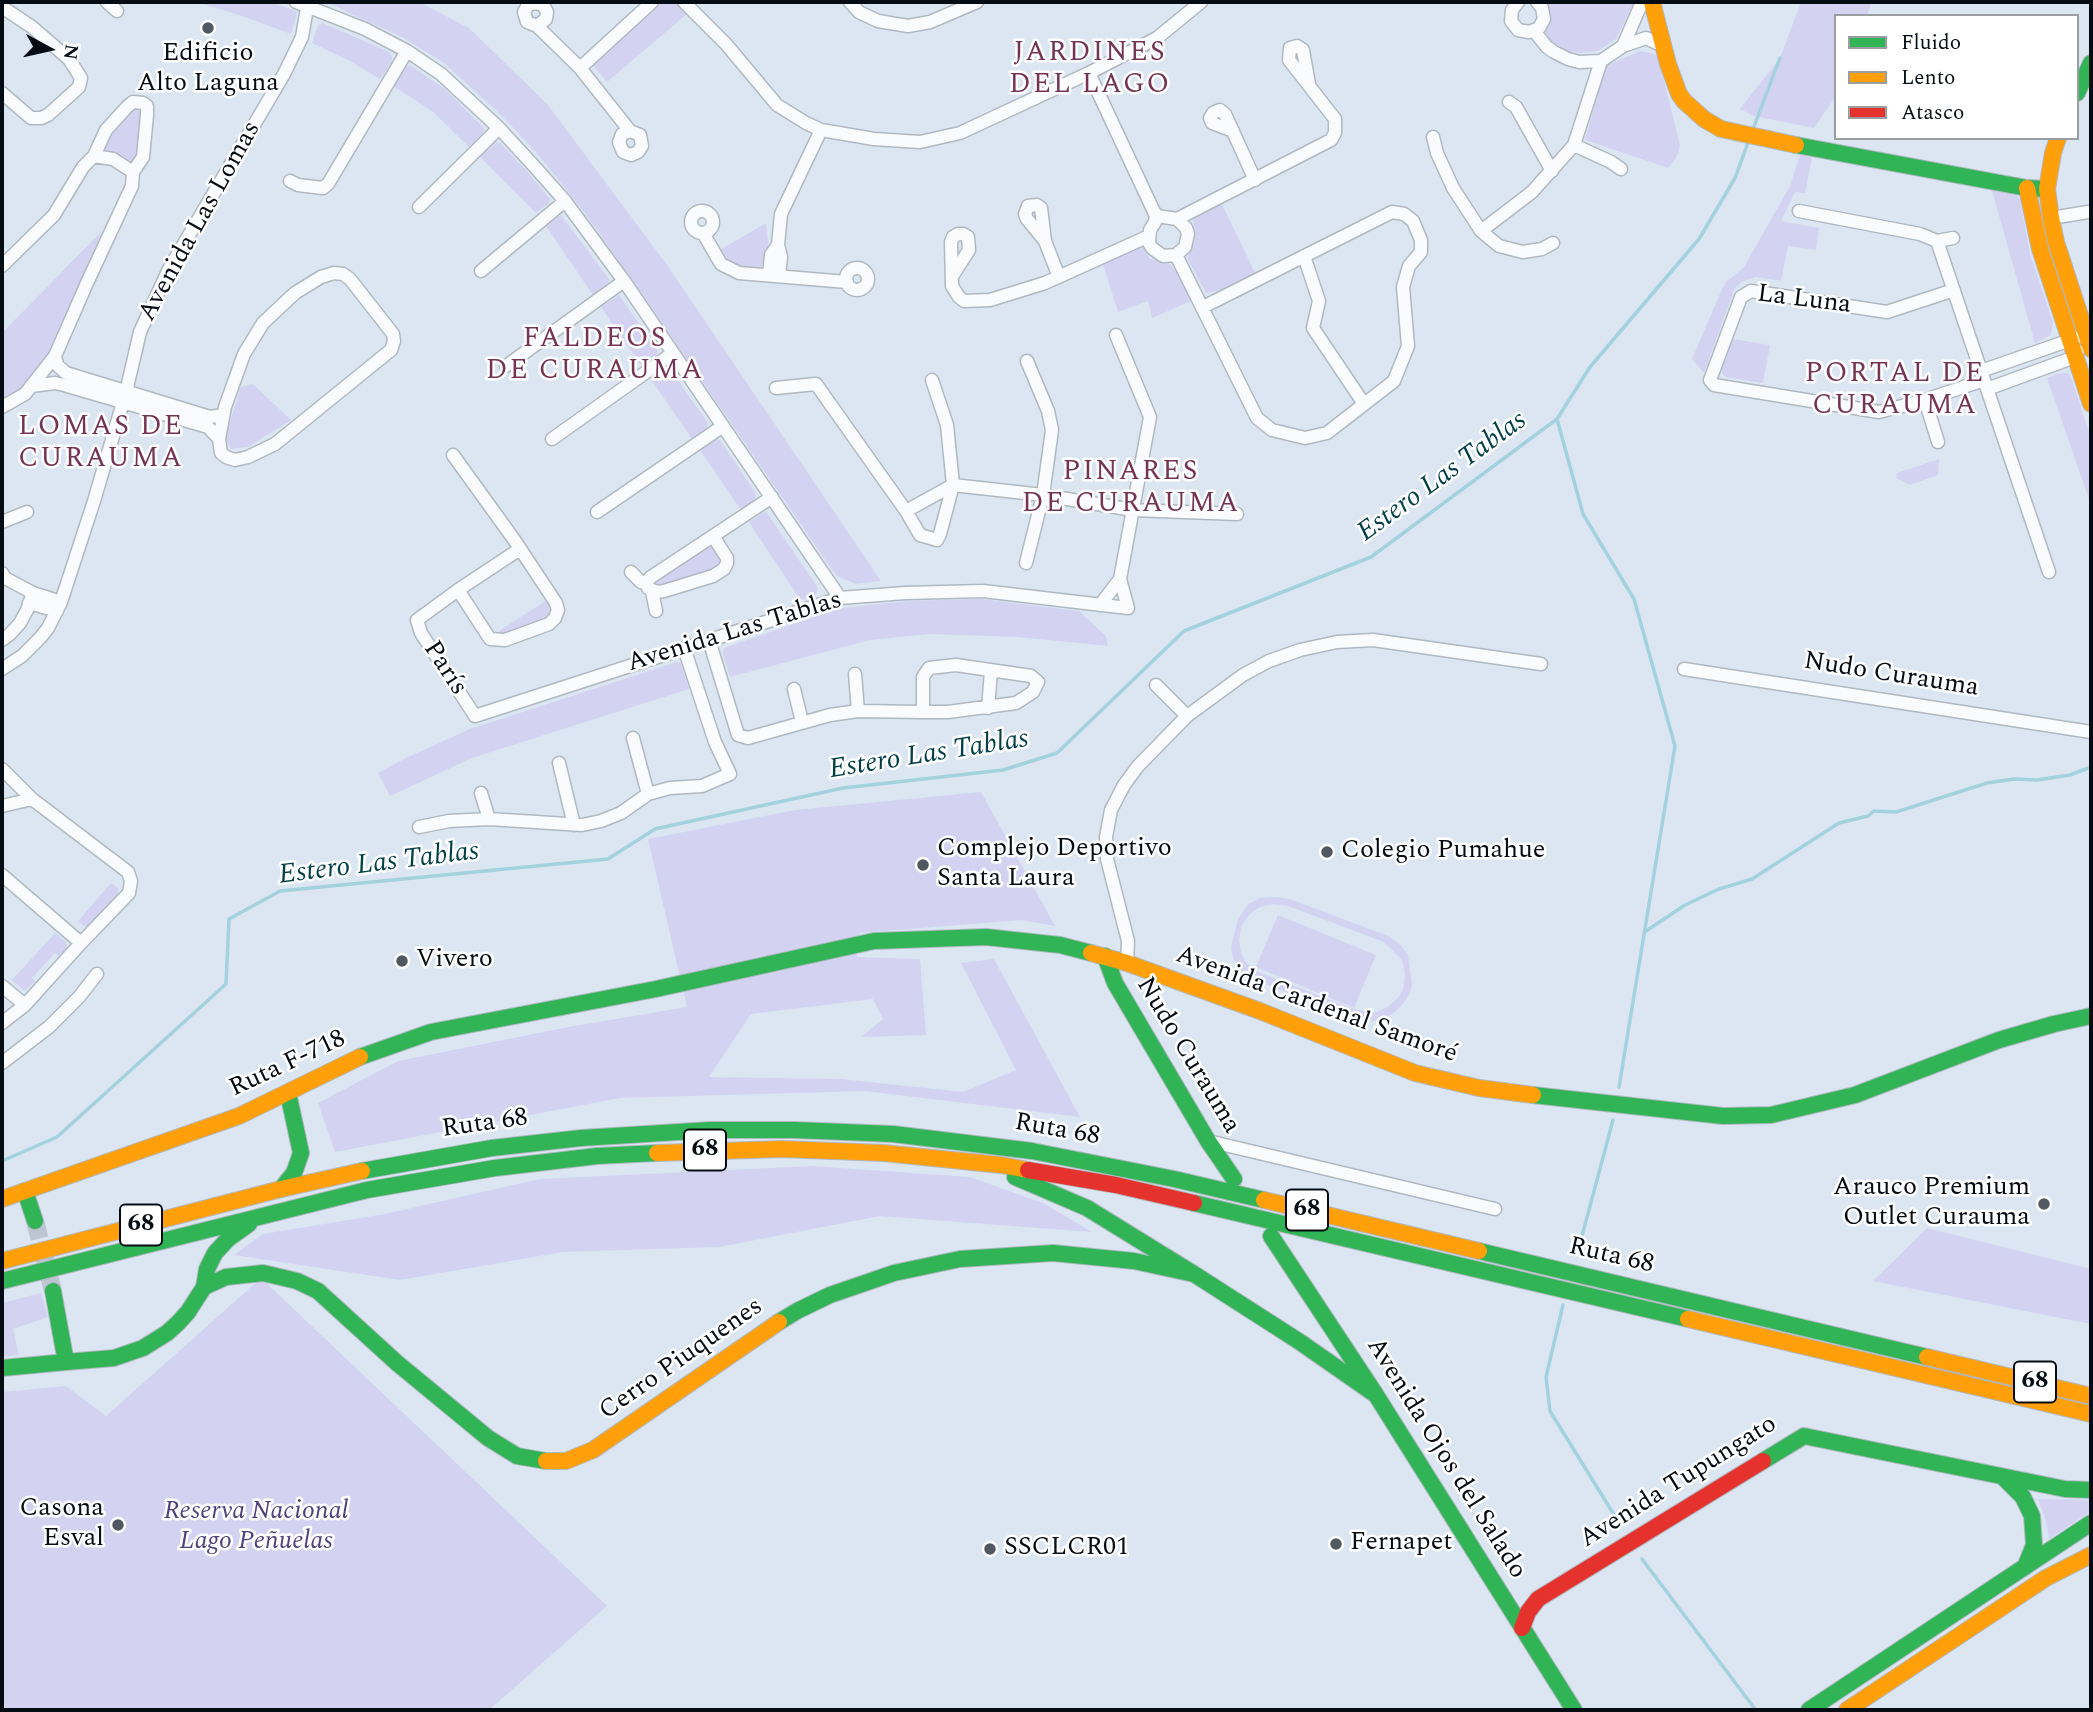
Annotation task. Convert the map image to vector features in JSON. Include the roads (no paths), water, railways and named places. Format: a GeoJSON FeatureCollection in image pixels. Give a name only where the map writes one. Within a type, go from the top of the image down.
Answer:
{"type":"FeatureCollection","features":[{"type":"Feature","properties":{"kind":"main road"},"geometry":{"type":"LineString","coordinates":[[1647,5],[1657,24],[1675,85],[1684,101],[1704,119],[1730,132],[2028,188],[2047,189]]}},
{"type":"Feature","properties":{"kind":"main road"},"geometry":{"type":"LineString","coordinates":[[2079,89],[2091,63]]}},
{"type":"Feature","properties":{"kind":"main road"},"geometry":{"type":"LineString","coordinates":[[2057,140],[2047,189],[2051,218],[2056,242],[2085,312],[2089,342]]}},
{"type":"Feature","properties":{"kind":"main road"},"geometry":{"type":"LineString","coordinates":[[2028,188],[2040,249],[2091,404]]}},
{"type":"Feature","properties":{"kind":"main road","name":"Avenida Cardenal Samoré"},"geometry":{"type":"LineString","coordinates":[[601,998],[656,989],[874,941],[959,936],[1014,938],[1060,945],[1127,963],[1260,1011],[1415,1073],[1491,1090],[1723,1116],[1772,1115],[1855,1095],[1998,1040],[2091,1016]]}},
{"type":"Feature","properties":{"kind":"main road","name":"Nudo Curauma"},"geometry":{"type":"LineString","coordinates":[[1105,956],[1115,983],[1208,1141],[1234,1179]]}},
{"type":"Feature","properties":{"kind":"main road","name":"Ruta F-718"},"geometry":{"type":"LineString","coordinates":[[2,1199],[239,1116],[360,1057],[431,1032],[601,998]]}},
{"type":"Feature","properties":{"kind":"main road"},"geometry":{"type":"LineString","coordinates":[[288,1093],[310,1160],[345,1175]]}},
{"type":"Feature","properties":{"kind":"main road","name":"Ruta 68"},"geometry":{"type":"LineString","coordinates":[[2,1261],[281,1189],[425,1158],[503,1146],[653,1133],[795,1129],[893,1134],[964,1141],[1076,1159],[1174,1179],[2091,1396]]}},
{"type":"Feature","properties":{"kind":"main road","name":"Ruta 68"},"geometry":{"type":"LineString","coordinates":[[2,1282],[368,1190],[506,1166],[597,1156],[718,1150],[782,1149],[884,1153],[962,1160],[1078,1178],[1191,1202],[2091,1414]]}},
{"type":"Feature","properties":{"kind":"main road"},"geometry":{"type":"LineString","coordinates":[[281,1189],[294,1173],[310,1160]]}},
{"type":"Feature","properties":{"kind":"main road"},"geometry":{"type":"LineString","coordinates":[[962,1160],[1037,1185],[1087,1208],[1194,1274]]}},
{"type":"Feature","properties":{"kind":"main road"},"geometry":{"type":"LineString","coordinates":[[25,1191],[35,1221]]}},
{"type":"Feature","properties":{"kind":"main road"},"geometry":{"type":"LineString","coordinates":[[2,1368],[114,1358],[143,1348],[178,1323],[204,1287],[211,1261],[221,1246],[260,1216]]}},
{"type":"Feature","properties":{"kind":"main road","name":"Avenida Ojos del Salado"},"geometry":{"type":"LineString","coordinates":[[1271,1236],[1376,1395],[1574,1710]]}},
{"type":"Feature","properties":{"kind":"main road","name":"Cerro Piuquenes"},"geometry":{"type":"LineString","coordinates":[[204,1287],[226,1277],[251,1273],[276,1274],[308,1285],[488,1438],[517,1456],[541,1461],[566,1461],[593,1450],[787,1317],[830,1295],[884,1276],[961,1259],[991,1256],[1043,1253],[1084,1255],[1134,1261],[1194,1274],[1376,1395]]}},
{"type":"Feature","properties":{"kind":"main road"},"geometry":{"type":"LineString","coordinates":[[53,1291],[66,1362]]}},
{"type":"Feature","properties":{"kind":"main road","name":"Avenida Tupungato"},"geometry":{"type":"LineString","coordinates":[[1522,1628],[1528,1612],[1538,1599],[1804,1436],[2065,1489],[2091,1490]]}},
{"type":"Feature","properties":{"kind":"main road"},"geometry":{"type":"LineString","coordinates":[[2001,1476],[2023,1497],[2032,1516],[2034,1545],[2023,1569]]}},
{"type":"Feature","properties":{"kind":"main road"},"geometry":{"type":"LineString","coordinates":[[1809,1710],[2091,1523]]}},
{"type":"Feature","properties":{"kind":"main road"},"geometry":{"type":"LineString","coordinates":[[1847,1710],[2046,1578],[2091,1555]]}},
{"type":"Feature","properties":{"kind":"street"},"geometry":{"type":"LineString","coordinates":[[580,68],[652,2]]}},
{"type":"Feature","properties":{"kind":"street"},"geometry":{"type":"LineString","coordinates":[[684,2],[726,44],[777,105],[821,130],[874,139],[920,142],[960,133],[1088,73],[1157,38],[1201,2]]}},
{"type":"Feature","properties":{"kind":"street"},"geometry":{"type":"LineString","coordinates":[[850,2],[859,12],[877,21],[898,26],[930,22],[977,2]]}},
{"type":"Feature","properties":{"kind":"street"},"geometry":{"type":"LineString","coordinates":[[1518,2],[1511,16],[1514,26],[1523,32],[1534,31],[1542,24],[1542,8],[1536,2]]}},
{"type":"Feature","properties":{"kind":"street"},"geometry":{"type":"LineString","coordinates":[[304,3],[365,29],[407,51],[441,74],[499,128],[565,201],[624,281],[840,598]]}},
{"type":"Feature","properties":{"kind":"street","name":"Avenida Las Lomas"},"geometry":{"type":"LineString","coordinates":[[2,669],[31,648],[48,628],[59,607],[94,501],[140,332],[169,270],[284,74],[302,37],[304,3]]}},
{"type":"Feature","properties":{"kind":"street"},"geometry":{"type":"LineString","coordinates":[[1623,46],[1647,5]]}},
{"type":"Feature","properties":{"kind":"street"},"geometry":{"type":"LineString","coordinates":[[2,7],[32,27],[69,59],[81,78],[79,87],[48,115],[41,118],[31,118],[2,93]]}},
{"type":"Feature","properties":{"kind":"street"},"geometry":{"type":"LineString","coordinates":[[1534,31],[1547,47],[1563,57],[1579,61],[1601,61],[1623,46],[1646,38],[1657,24]]}},
{"type":"Feature","properties":{"kind":"street"},"geometry":{"type":"LineString","coordinates":[[537,26],[580,68],[630,131]]}},
{"type":"Feature","properties":{"kind":"street"},"geometry":{"type":"LineString","coordinates":[[1646,38],[1663,46]]}},
{"type":"Feature","properties":{"kind":"street"},"geometry":{"type":"LineString","coordinates":[[290,181],[298,185],[323,188],[328,184],[407,51]]}},
{"type":"Feature","properties":{"kind":"street"},"geometry":{"type":"LineString","coordinates":[[1480,231],[1532,192],[1574,145],[1601,61]]}},
{"type":"Feature","properties":{"kind":"street"},"geometry":{"type":"LineString","coordinates":[[1088,73],[1153,210],[1156,219],[1149,243],[1163,256],[1175,255],[1185,247],[1188,234],[1177,219]]}},
{"type":"Feature","properties":{"kind":"street"},"geometry":{"type":"LineString","coordinates":[[1153,210],[1160,217],[1177,219],[1331,140],[1335,133],[1335,119],[1309,84]]}},
{"type":"Feature","properties":{"kind":"street"},"geometry":{"type":"LineString","coordinates":[[2,266],[54,215],[83,167],[94,156],[106,130],[127,107],[138,101],[147,106],[143,157],[133,172],[132,187],[55,356],[24,394],[2,407]]}},
{"type":"Feature","properties":{"kind":"street"},"geometry":{"type":"LineString","coordinates":[[1508,102],[1516,107],[1552,171]]}},
{"type":"Feature","properties":{"kind":"street"},"geometry":{"type":"LineString","coordinates":[[419,207],[499,128]]}},
{"type":"Feature","properties":{"kind":"street"},"geometry":{"type":"LineString","coordinates":[[774,276],[771,255],[778,245],[781,214],[821,130]]}},
{"type":"Feature","properties":{"kind":"street"},"geometry":{"type":"LineString","coordinates":[[1233,131],[1255,180]]}},
{"type":"Feature","properties":{"kind":"street"},"geometry":{"type":"LineString","coordinates":[[1433,137],[1437,153],[1453,188],[1480,231],[1499,246],[1522,252],[1542,249],[1553,243]]}},
{"type":"Feature","properties":{"kind":"street"},"geometry":{"type":"LineString","coordinates":[[1574,145],[1621,169]]}},
{"type":"Feature","properties":{"kind":"street"},"geometry":{"type":"LineString","coordinates":[[94,156],[113,159],[133,172]]}},
{"type":"Feature","properties":{"kind":"street"},"geometry":{"type":"LineString","coordinates":[[481,271],[565,201]]}},
{"type":"Feature","properties":{"kind":"street"},"geometry":{"type":"LineString","coordinates":[[1798,211],[1920,234],[1937,241],[1953,238]]}},
{"type":"Feature","properties":{"kind":"street"},"geometry":{"type":"LineString","coordinates":[[1175,255],[1257,418],[1272,430],[1305,438],[1327,433],[1394,382],[1408,346],[1403,287],[1409,266],[1421,252],[1421,240],[1413,221],[1404,214],[1392,212],[1203,307]]}},
{"type":"Feature","properties":{"kind":"street"},"geometry":{"type":"LineString","coordinates":[[2051,218],[2088,213]]}},
{"type":"Feature","properties":{"kind":"street"},"geometry":{"type":"LineString","coordinates":[[703,233],[722,264],[739,273],[847,282]]}},
{"type":"Feature","properties":{"kind":"street"},"geometry":{"type":"LineString","coordinates":[[953,275],[952,286],[964,301],[990,300],[1059,277],[1149,236]]}},
{"type":"Feature","properties":{"kind":"street"},"geometry":{"type":"LineString","coordinates":[[1045,241],[1059,277]]}},
{"type":"Feature","properties":{"kind":"street"},"geometry":{"type":"LineString","coordinates":[[1937,241],[2049,572]]}},
{"type":"Feature","properties":{"kind":"street"},"geometry":{"type":"LineString","coordinates":[[1304,256],[1319,302],[1313,328],[1364,404]]}},
{"type":"Feature","properties":{"kind":"street"},"geometry":{"type":"LineString","coordinates":[[334,273],[343,274],[350,279],[393,334],[391,350],[275,444],[235,460],[221,453],[219,439],[223,415],[244,354],[263,323],[295,293],[321,277],[334,273]]}},
{"type":"Feature","properties":{"kind":"street"},"geometry":{"type":"LineString","coordinates":[[506,366],[624,281]]}},
{"type":"Feature","properties":{"kind":"street","name":"La Luna"},"geometry":{"type":"LineString","coordinates":[[1925,400],[1879,412],[1714,385],[1710,380],[1741,297],[1751,291],[1887,312],[1954,290]]}},
{"type":"Feature","properties":{"kind":"street"},"geometry":{"type":"LineString","coordinates":[[1100,605],[1120,579],[1150,417],[1116,335]]}},
{"type":"Feature","properties":{"kind":"street"},"geometry":{"type":"LineString","coordinates":[[1984,380],[2021,357],[2070,340],[2089,342]]}},
{"type":"Feature","properties":{"kind":"street"},"geometry":{"type":"LineString","coordinates":[[1938,442],[1925,400],[1984,380],[2027,375],[2075,357],[2089,342]]}},
{"type":"Feature","properties":{"kind":"street"},"geometry":{"type":"LineString","coordinates":[[552,439],[673,354]]}},
{"type":"Feature","properties":{"kind":"street"},"geometry":{"type":"LineString","coordinates":[[55,356],[57,365],[66,373],[93,388]]}},
{"type":"Feature","properties":{"kind":"street"},"geometry":{"type":"LineString","coordinates":[[2021,357],[2027,375]]}},
{"type":"Feature","properties":{"kind":"street"},"geometry":{"type":"LineString","coordinates":[[1026,563],[1043,495],[1052,430],[1048,411],[1027,361]]}},
{"type":"Feature","properties":{"kind":"street"},"geometry":{"type":"LineString","coordinates":[[776,388],[816,384],[906,510],[920,535],[937,540],[953,485],[947,425],[932,380]]}},
{"type":"Feature","properties":{"kind":"street"},"geometry":{"type":"LineString","coordinates":[[31,386],[55,383],[93,388],[177,413],[208,427],[219,439]]}},
{"type":"Feature","properties":{"kind":"street"},"geometry":{"type":"LineString","coordinates":[[177,413],[210,417],[223,415]]}},
{"type":"Feature","properties":{"kind":"street"},"geometry":{"type":"LineString","coordinates":[[597,512],[723,426]]}},
{"type":"Feature","properties":{"kind":"street"},"geometry":{"type":"LineString","coordinates":[[453,455],[520,549],[558,610],[549,624],[505,640],[490,639],[458,590],[520,549]]}},
{"type":"Feature","properties":{"kind":"street"},"geometry":{"type":"LineString","coordinates":[[906,510],[953,485],[1043,495],[1133,510],[1237,514]]}},
{"type":"Feature","properties":{"kind":"street"},"geometry":{"type":"LineString","coordinates":[[656,611],[649,587],[651,577],[772,497]]}},
{"type":"Feature","properties":{"kind":"street"},"geometry":{"type":"LineString","coordinates":[[2,522],[27,512]]}},
{"type":"Feature","properties":{"kind":"street"},"geometry":{"type":"LineString","coordinates":[[631,572],[649,587],[663,591],[713,576],[724,569],[727,558],[713,536]]}},
{"type":"Feature","properties":{"kind":"street"},"geometry":{"type":"LineString","coordinates":[[2,573],[31,598],[59,607]]}},
{"type":"Feature","properties":{"kind":"street","name":"Avenida Las Tablas"},"geometry":{"type":"LineString","coordinates":[[475,716],[840,598],[983,591],[1128,608],[1120,579]]}},
{"type":"Feature","properties":{"kind":"street","name":"París"},"geometry":{"type":"LineString","coordinates":[[458,590],[417,620],[421,633],[475,716]]}},
{"type":"Feature","properties":{"kind":"street"},"geometry":{"type":"LineString","coordinates":[[2,640],[20,623],[31,598]]}},
{"type":"Feature","properties":{"kind":"street"},"geometry":{"type":"LineString","coordinates":[[709,640],[738,735],[748,738],[830,715],[858,711],[923,712],[1016,704],[1033,692],[1038,682],[1031,676],[956,665],[929,668],[923,677],[923,712]]}},
{"type":"Feature","properties":{"kind":"street","name":"Nudo Curauma"},"geometry":{"type":"LineString","coordinates":[[1127,963],[1128,941],[1107,859],[1106,837],[1111,810],[1138,766],[1187,716],[1243,675],[1269,661],[1300,650],[1337,642],[1373,640],[1541,664]]}},
{"type":"Feature","properties":{"kind":"street"},"geometry":{"type":"LineString","coordinates":[[419,827],[449,821],[489,819],[582,825],[611,817],[648,794],[670,788],[702,786],[730,774],[715,742],[684,648]]}},
{"type":"Feature","properties":{"kind":"street","name":"Nudo Curauma"},"geometry":{"type":"LineString","coordinates":[[1684,668],[2091,732]]}},
{"type":"Feature","properties":{"kind":"street"},"geometry":{"type":"LineString","coordinates":[[988,708],[991,671]]}},
{"type":"Feature","properties":{"kind":"street"},"geometry":{"type":"LineString","coordinates":[[855,674],[858,711]]}},
{"type":"Feature","properties":{"kind":"street"},"geometry":{"type":"LineString","coordinates":[[1156,685],[1187,716]]}},
{"type":"Feature","properties":{"kind":"street"},"geometry":{"type":"LineString","coordinates":[[794,689],[802,722]]}},
{"type":"Feature","properties":{"kind":"street"},"geometry":{"type":"LineString","coordinates":[[633,738],[648,794]]}},
{"type":"Feature","properties":{"kind":"street"},"geometry":{"type":"LineString","coordinates":[[559,763],[574,825]]}},
{"type":"Feature","properties":{"kind":"street"},"geometry":{"type":"LineString","coordinates":[[2,769],[32,799],[128,872],[131,881],[129,893],[25,1005],[2,1023]]}},
{"type":"Feature","properties":{"kind":"street"},"geometry":{"type":"LineString","coordinates":[[481,793],[489,819]]}},
{"type":"Feature","properties":{"kind":"street"},"geometry":{"type":"LineString","coordinates":[[2,806],[32,799]]}},
{"type":"Feature","properties":{"kind":"street"},"geometry":{"type":"LineString","coordinates":[[2,875],[80,943]]}},
{"type":"Feature","properties":{"kind":"street"},"geometry":{"type":"LineString","coordinates":[[2,1063],[49,1027],[97,974]]}},
{"type":"Feature","properties":{"kind":"street"},"geometry":{"type":"LineString","coordinates":[[2,986],[25,1005]]}},
{"type":"Feature","properties":{"kind":"street"},"geometry":{"type":"LineString","coordinates":[[1208,1141],[1495,1209]]}},
{"type":"Feature","properties":{"kind":"waterway","name":"Estero Las Tablas"},"geometry":{"type":"LineString","coordinates":[[1753,129],[1780,58]]}},
{"type":"Feature","properties":{"kind":"waterway","name":"Estero Las Tablas"},"geometry":{"type":"LineString","coordinates":[[2,1161],[57,1137],[226,984],[229,919],[280,891],[608,859],[655,829],[843,788],[1003,770],[1057,753],[1184,631],[1371,557],[1557,419],[1590,367],[1699,239],[1735,178],[1749,140]]}},
{"type":"Feature","properties":{"kind":"waterway"},"geometry":{"type":"LineString","coordinates":[[1557,419],[1583,514],[1634,599],[1675,746],[1619,1087]]}},
{"type":"Feature","properties":{"kind":"waterway"},"geometry":{"type":"LineString","coordinates":[[1646,931],[1685,905],[1719,889],[1752,879],[1839,823],[1868,816],[1874,811],[1896,812],[1987,783],[2070,775],[2091,767]]}},
{"type":"Feature","properties":{"kind":"waterway"},"geometry":{"type":"LineString","coordinates":[[1578,1251],[1613,1120]]}},
{"type":"Feature","properties":{"kind":"waterway"},"geometry":{"type":"LineString","coordinates":[[1563,1305],[1546,1377],[1550,1411],[1616,1518]]}},
{"type":"Feature","properties":{"kind":"waterway"},"geometry":{"type":"LineString","coordinates":[[1642,1559],[1755,1709]]}},
{"type":"Feature","properties":{"kind":"tunnel"},"geometry":{"type":"LineString","coordinates":[[35,1221],[53,1291]]}},
{"type":"Feature","properties":{"kind":"place","name":"Edificio Alto Laguna"},"geometry":{"type":"Point","coordinates":[208,28]}},
{"type":"Feature","properties":{"kind":"place","name":"Colegio Pumahue"},"geometry":{"type":"Point","coordinates":[1327,852]}},
{"type":"Feature","properties":{"kind":"place","name":"Complejo Deportivo Santa Laura"},"geometry":{"type":"Point","coordinates":[923,865]}},
{"type":"Feature","properties":{"kind":"place","name":"Vivero"},"geometry":{"type":"Point","coordinates":[402,961]}},
{"type":"Feature","properties":{"kind":"place","name":"Arauco Premium Outlet Curauma"},"geometry":{"type":"Point","coordinates":[2044,1204]}},
{"type":"Feature","properties":{"kind":"place","name":"Casona Esval"},"geometry":{"type":"Point","coordinates":[118,1525]}},
{"type":"Feature","properties":{"kind":"place","name":"Fernapet"},"geometry":{"type":"Point","coordinates":[1336,1544]}},
{"type":"Feature","properties":{"kind":"place","name":"SSCLCR01"},"geometry":{"type":"Point","coordinates":[990,1549]}},
{"type":"Feature","properties":{"kind":"district","name":"JARDINES DEL LAGO"},"geometry":{"type":"Point","coordinates":[1090,71]}},
{"type":"Feature","properties":{"kind":"district","name":"FALDEOS DE CURAUMA"},"geometry":{"type":"Point","coordinates":[595,357]}},
{"type":"Feature","properties":{"kind":"district","name":"PORTAL DE CURAUMA"},"geometry":{"type":"Point","coordinates":[1895,392]}},
{"type":"Feature","properties":{"kind":"district","name":"LOMAS DE CURAUMA"},"geometry":{"type":"Point","coordinates":[101,445]}},
{"type":"Feature","properties":{"kind":"district","name":"PINARES DE CURAUMA"},"geometry":{"type":"Point","coordinates":[1131,490]}},
{"type":"Feature","properties":{"kind":"park label","name":"Reserva Nacional Lago Peñuelas"},"geometry":{"type":"Point","coordinates":[256,1528]}}]}
